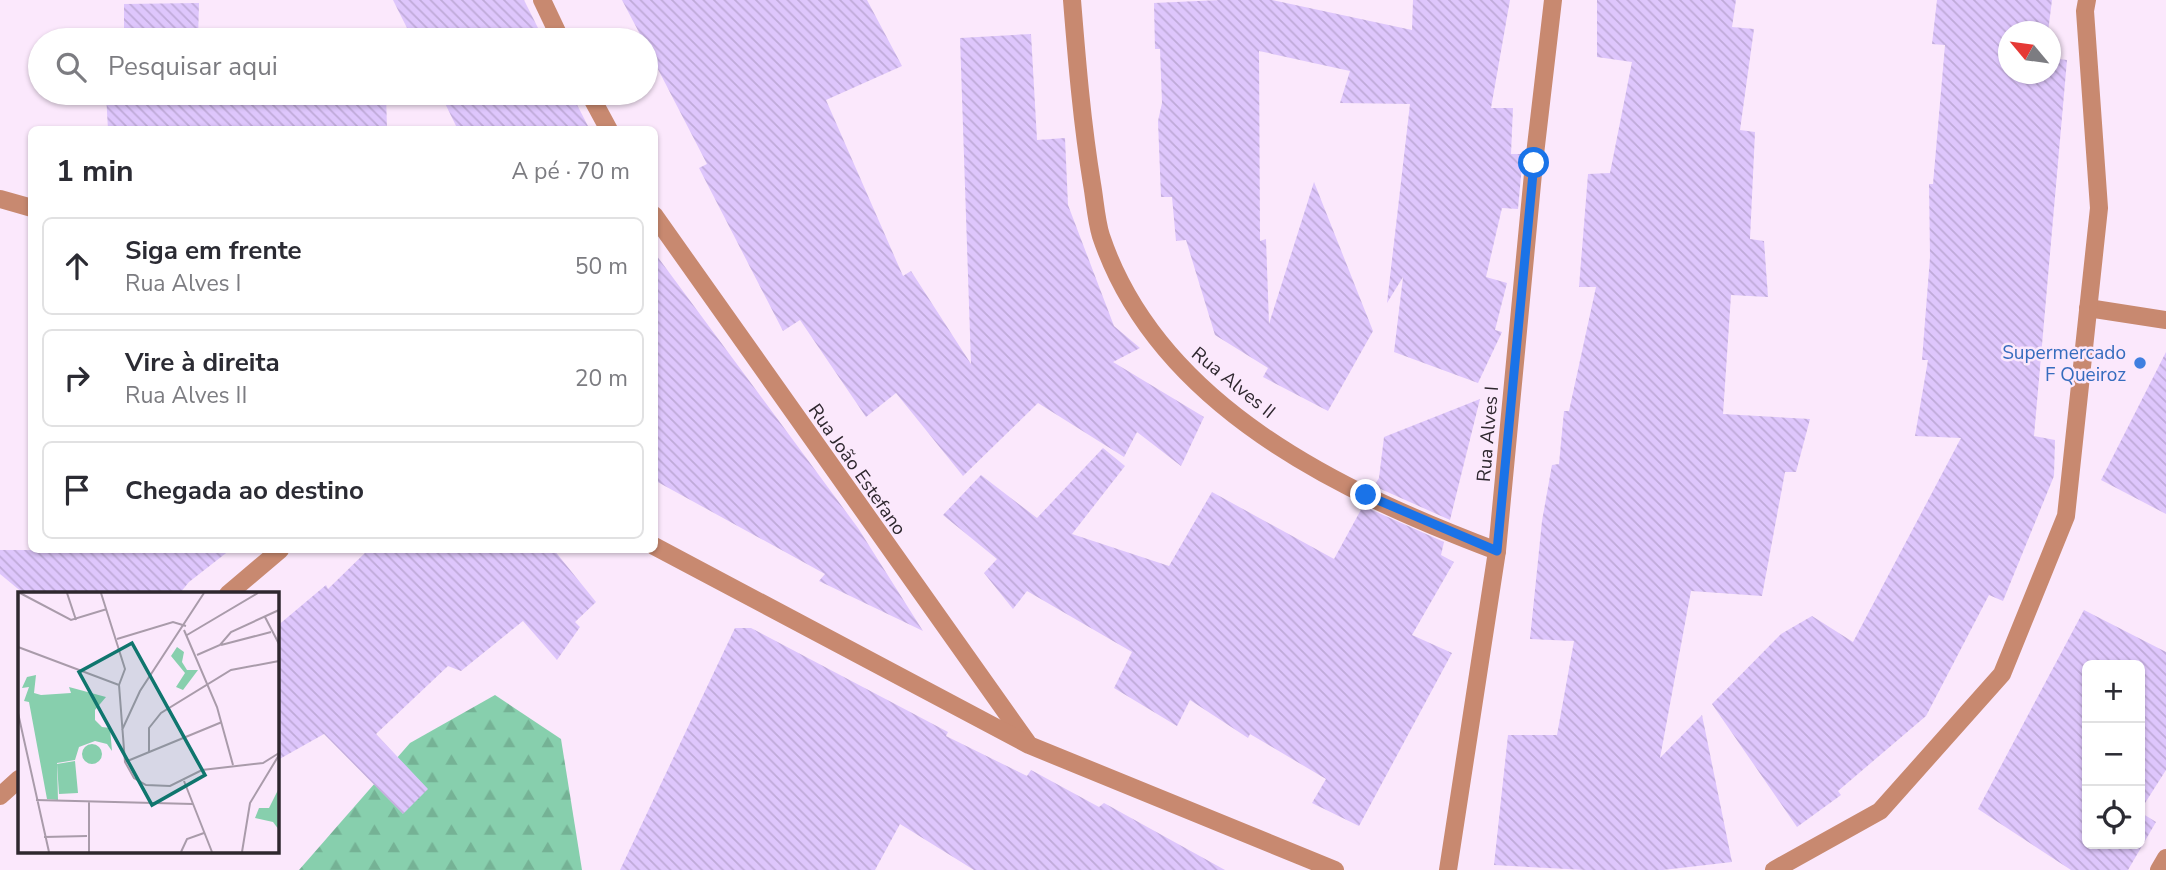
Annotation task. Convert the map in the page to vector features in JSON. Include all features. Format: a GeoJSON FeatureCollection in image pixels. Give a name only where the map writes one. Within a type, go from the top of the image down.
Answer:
{"type":"FeatureCollection","features":[{"type":"Feature","properties":{"kind":"street"},"geometry":{"type":"LineString","coordinates":[[542,0],[555,28]]}},
{"type":"Feature","properties":{"kind":"street","name":"Rua Alves II"},"geometry":{"type":"LineString","coordinates":[[1072,0],[1083,130],[1100,234],[1122,288],[1151,334],[1189,377],[1306,463],[1377,500],[1497,551]]}},
{"type":"Feature","properties":{"kind":"street","name":"Rua Alves I"},"geometry":{"type":"LineString","coordinates":[[1448,870],[1497,551],[1534,163],[1553,0]]}},
{"type":"Feature","properties":{"kind":"street"},"geometry":{"type":"LineString","coordinates":[[1774,870],[1880,811],[2002,674],[2066,516],[2099,208],[2085,11],[2087,0]]}},
{"type":"Feature","properties":{"kind":"street"},"geometry":{"type":"LineString","coordinates":[[595,105],[607,126]]}},
{"type":"Feature","properties":{"kind":"street"},"geometry":{"type":"LineString","coordinates":[[0,199],[28,207]]}},
{"type":"Feature","properties":{"kind":"street","name":"Rua João Estefano"},"geometry":{"type":"LineString","coordinates":[[658,221],[1029,745]]}},
{"type":"Feature","properties":{"kind":"street"},"geometry":{"type":"LineString","coordinates":[[2088,308],[2166,320]]}},
{"type":"Feature","properties":{"kind":"street"},"geometry":{"type":"LineString","coordinates":[[658,548],[1029,745],[1335,870]]}},
{"type":"Feature","properties":{"kind":"street"},"geometry":{"type":"LineString","coordinates":[[229,592],[276,553]]}},
{"type":"Feature","properties":{"kind":"street"},"geometry":{"type":"LineString","coordinates":[[0,796],[18,780]]}},
{"type":"Feature","properties":{"kind":"street"},"geometry":{"type":"LineString","coordinates":[[2159,870],[2166,858]]}},
{"type":"Feature","properties":{"kind":"green space"},"geometry":{"type":"Polygon","coordinates":[[[495,695],[561,739],[582,870],[299,870],[410,743],[495,695]]]}},
{"type":"Feature","properties":{"kind":"building"},"geometry":{"type":"Polygon","coordinates":[[[393,0],[524,0],[538,28],[407,28],[393,0]]]}},
{"type":"Feature","properties":{"kind":"building"},"geometry":{"type":"Polygon","coordinates":[[[622,0],[867,0],[902,66],[826,100],[903,276],[911,271],[971,364],[960,38],[1031,34],[1037,140],[1065,138],[1068,205],[1114,326],[1140,348],[1113,362],[1204,417],[1181,466],[1137,432],[1124,457],[1038,403],[963,476],[896,393],[866,417],[800,320],[783,331],[699,168],[707,164],[658,69],[658,28],[637,28],[622,0]]]}},
{"type":"Feature","properties":{"kind":"building"},"geometry":{"type":"Polygon","coordinates":[[[1272,0],[1412,30],[1413,0],[1510,0],[1491,108],[1513,108],[1511,154],[1523,154],[1518,209],[1502,208],[1486,277],[1507,283],[1495,330],[1502,332],[1478,383],[1394,352],[1403,277],[1387,303],[1410,104],[1340,103],[1350,71],[1259,51],[1260,241],[1266,239],[1269,324],[1314,182],[1373,331],[1328,411],[1263,377],[1268,368],[1215,335],[1186,240],[1176,241],[1172,197],[1161,197],[1158,121],[1162,103],[1160,49],[1155,49],[1154,3],[1272,0]]]}},
{"type":"Feature","properties":{"kind":"building"},"geometry":{"type":"Polygon","coordinates":[[[1597,0],[1736,0],[1732,27],[1754,29],[1740,130],[1755,132],[1750,239],[1764,241],[1768,297],[1731,295],[1723,414],[1810,419],[1796,472],[1785,472],[1762,596],[1691,591],[1660,758],[1702,715],[1732,862],[1663,870],[1586,870],[1494,865],[1508,735],[1557,735],[1574,641],[1530,639],[1542,521],[1552,465],[1559,464],[1564,411],[1569,411],[1596,287],[1579,287],[1588,174],[1610,173],[1632,62],[1597,57],[1597,0]]]}},
{"type":"Feature","properties":{"kind":"building"},"geometry":{"type":"Polygon","coordinates":[[[1937,0],[2052,0],[2049,21],[1998,21],[1998,84],[2061,84],[2061,59],[2067,60],[2034,436],[2055,440],[2054,476],[2003,601],[1989,595],[1926,716],[1838,791],[1841,795],[1797,827],[1712,704],[1781,634],[1812,616],[1853,642],[1961,438],[1915,436],[1928,360],[1922,360],[1930,257],[1929,184],[1933,184],[1945,45],[1932,44],[1937,0]]]}},
{"type":"Feature","properties":{"kind":"building"},"geometry":{"type":"Polygon","coordinates":[[[199,3],[198,28],[124,28],[124,4],[199,3]]]}},
{"type":"Feature","properties":{"kind":"building"},"geometry":{"type":"Polygon","coordinates":[[[107,105],[386,105],[387,126],[108,126],[107,105]]]}},
{"type":"Feature","properties":{"kind":"building"},"geometry":{"type":"Polygon","coordinates":[[[446,105],[577,105],[588,126],[456,126],[446,105]]]}},
{"type":"Feature","properties":{"kind":"building"},"geometry":{"type":"Polygon","coordinates":[[[658,257],[858,528],[923,631],[819,581],[825,574],[658,482],[658,257]]]}},
{"type":"Feature","properties":{"kind":"building"},"geometry":{"type":"Polygon","coordinates":[[[2166,352],[2166,514],[2101,480],[2166,352]]]}},
{"type":"Feature","properties":{"kind":"building"},"geometry":{"type":"Polygon","coordinates":[[[1480,399],[1450,520],[1374,486],[1379,478],[1384,437],[1480,399]]]}},
{"type":"Feature","properties":{"kind":"building"},"geometry":{"type":"Polygon","coordinates":[[[1103,448],[1125,466],[1072,534],[1169,566],[1212,492],[1334,559],[1363,506],[1444,542],[1441,555],[1454,562],[1412,635],[1452,653],[1359,826],[1312,803],[1326,779],[1250,734],[1248,738],[1190,700],[1177,726],[1114,688],[1132,652],[1027,591],[1013,609],[984,573],[997,559],[943,515],[981,475],[1037,518],[1103,448]]]}},
{"type":"Feature","properties":{"kind":"building"},"geometry":{"type":"Polygon","coordinates":[[[0,550],[28,550],[28,553],[226,553],[189,582],[181,592],[22,592],[0,574],[0,550]]]}},
{"type":"Feature","properties":{"kind":"building"},"geometry":{"type":"Polygon","coordinates":[[[365,553],[556,553],[596,602],[575,622],[580,627],[557,660],[523,621],[461,671],[448,666],[376,734],[428,789],[403,814],[324,734],[278,760],[278,625],[326,585],[328,589],[365,553]]]}},
{"type":"Feature","properties":{"kind":"building"},"geometry":{"type":"Polygon","coordinates":[[[2084,610],[2166,652],[2166,770],[2145,803],[2145,660],[2082,660],[2082,849],[2140,849],[2128,870],[2071,870],[1978,809],[2084,610]]]}},
{"type":"Feature","properties":{"kind":"building"},"geometry":{"type":"Polygon","coordinates":[[[735,628],[751,628],[948,732],[946,736],[1027,776],[1031,770],[1099,807],[1104,803],[1225,870],[974,870],[900,824],[875,870],[620,870],[735,628]]]}},
{"type":"Feature","properties":{"kind":"building"},"geometry":{"type":"Polygon","coordinates":[[[2145,815],[2156,822],[2145,841],[2145,815]]]}},
{"type":"Feature","properties":{"kind":"place","name":"Supermercado F Queiroz"},"geometry":{"type":"Point","coordinates":[2140,363]}},
{"type":"Feature","properties":{"kind":"route"},"geometry":{"type":"LineString","coordinates":[[1366,495],[1497,551],[1534,163]]}}]}
